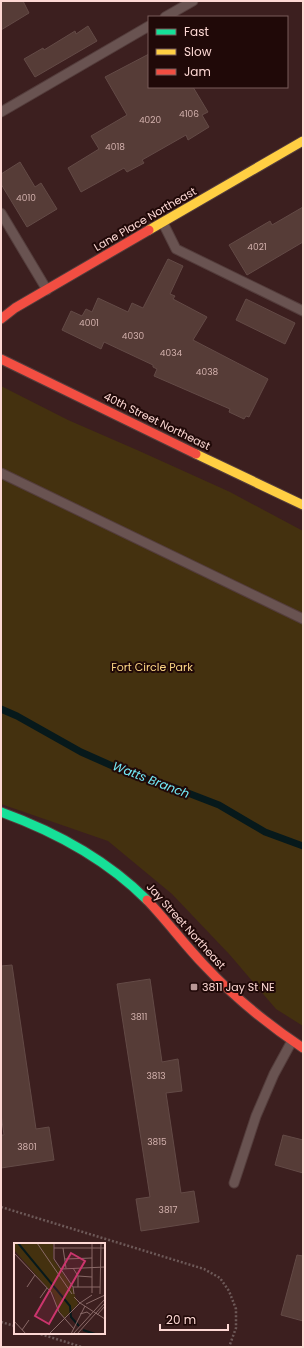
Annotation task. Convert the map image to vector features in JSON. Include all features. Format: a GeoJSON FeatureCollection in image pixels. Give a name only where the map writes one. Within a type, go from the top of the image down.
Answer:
{"type":"FeatureCollection","features":[{"type":"Feature","properties":{"kind":"street","name":"Lane Place Northeast"},"geometry":{"type":"LineString","coordinates":[[1,319],[15,308],[303,141]]}},
{"type":"Feature","properties":{"kind":"street","name":"40th Street Northeast"},"geometry":{"type":"LineString","coordinates":[[1,359],[303,505]]}},
{"type":"Feature","properties":{"kind":"street","name":"Jay Street Northeast"},"geometry":{"type":"LineString","coordinates":[[1,812],[29,822],[77,845],[120,876],[159,912],[194,954],[222,983],[252,1010],[303,1048]]}},
{"type":"Feature","properties":{"kind":"lane"},"geometry":{"type":"LineString","coordinates":[[167,16],[193,1]]}},
{"type":"Feature","properties":{"kind":"lane"},"geometry":{"type":"LineString","coordinates":[[1,112],[148,27]]}},
{"type":"Feature","properties":{"kind":"lane"},"geometry":{"type":"LineString","coordinates":[[1,213],[47,290]]}},
{"type":"Feature","properties":{"kind":"lane"},"geometry":{"type":"LineString","coordinates":[[163,223],[176,249],[303,311]]}},
{"type":"Feature","properties":{"kind":"lane"},"geometry":{"type":"LineString","coordinates":[[1,473],[303,619]]}},
{"type":"Feature","properties":{"kind":"lane"},"geometry":{"type":"LineString","coordinates":[[234,1183],[256,1116],[274,1074],[292,1041]]}},
{"type":"Feature","properties":{"kind":"path"},"geometry":{"type":"LineString","coordinates":[[1,1207],[204,1269],[220,1278],[229,1291],[236,1309],[236,1328],[229,1347]]}},
{"type":"Feature","properties":{"kind":"path"},"geometry":{"type":"LineString","coordinates":[[1,1322],[14,1326]]}},
{"type":"Feature","properties":{"kind":"path"},"geometry":{"type":"LineString","coordinates":[[40,1334],[82,1347]]}},
{"type":"Feature","properties":{"kind":"path"},"geometry":{"type":"LineString","coordinates":[[69,1347],[70,1343]]}},
{"type":"Feature","properties":{"kind":"green space","name":"Fort Circle Park"},"geometry":{"type":"Polygon","coordinates":[[[1,386],[68,420],[230,492],[303,531],[303,1026],[276,1009],[230,955],[172,894],[108,841],[1,804],[1,386]]]}},
{"type":"Feature","properties":{"kind":"building"},"geometry":{"type":"Polygon","coordinates":[[[1,1],[23,1],[29,13],[1,30],[1,1]]]}},
{"type":"Feature","properties":{"kind":"building"},"geometry":{"type":"Polygon","coordinates":[[[88,26],[97,41],[35,77],[24,59],[43,48],[44,50],[75,31],[76,34],[88,26]]]}},
{"type":"Feature","properties":{"kind":"building"},"geometry":{"type":"Polygon","coordinates":[[[148,55],[148,88],[194,88],[208,112],[202,115],[209,127],[188,140],[186,135],[142,160],[144,163],[127,172],[124,168],[81,192],[68,168],[99,149],[91,136],[127,115],[105,77],[148,55]]]}},
{"type":"Feature","properties":{"kind":"building"},"geometry":{"type":"Polygon","coordinates":[[[20,162],[35,187],[41,183],[57,209],[27,227],[1,184],[1,174],[20,162]]]}},
{"type":"Feature","properties":{"kind":"building"},"geometry":{"type":"Polygon","coordinates":[[[303,207],[303,242],[247,275],[229,245],[270,221],[272,225],[303,207]]]}},
{"type":"Feature","properties":{"kind":"building"},"geometry":{"type":"Polygon","coordinates":[[[168,259],[183,266],[170,294],[175,296],[173,299],[207,317],[193,340],[268,379],[249,417],[246,416],[244,419],[229,412],[230,409],[154,376],[157,369],[153,367],[153,365],[104,342],[101,349],[62,330],[71,311],[82,316],[86,309],[92,312],[98,298],[128,312],[132,303],[143,308],[168,259]]]}},
{"type":"Feature","properties":{"kind":"building"},"geometry":{"type":"Polygon","coordinates":[[[246,299],[295,323],[285,344],[236,320],[246,299]]]}},
{"type":"Feature","properties":{"kind":"building"},"geometry":{"type":"Polygon","coordinates":[[[12,965],[36,1129],[49,1127],[54,1160],[1,1168],[1,1135],[4,1135],[1,1114],[1,966],[12,965]]]}},
{"type":"Feature","properties":{"kind":"building"},"geometry":{"type":"Polygon","coordinates":[[[150,979],[162,1062],[178,1059],[182,1091],[166,1093],[181,1193],[194,1191],[199,1222],[141,1231],[136,1199],[150,1197],[117,984],[150,979]]]}},
{"type":"Feature","properties":{"kind":"building"},"geometry":{"type":"Polygon","coordinates":[[[283,1135],[303,1140],[303,1173],[275,1165],[283,1135]]]}},
{"type":"Feature","properties":{"kind":"building"},"geometry":{"type":"Polygon","coordinates":[[[297,1255],[303,1256],[303,1321],[281,1315],[297,1255]]]}},
{"type":"Feature","properties":{"kind":"waterway","name":"Watts Branch"},"geometry":{"type":"LineString","coordinates":[[1,709],[17,716],[81,752],[126,772],[175,788],[219,805],[265,832],[303,846]]}},
{"type":"Feature","properties":{"kind":"traffic: fast"},"geometry":{"type":"LineString","coordinates":[[1,812],[41,828],[79,848],[115,872],[147,900]]}},
{"type":"Feature","properties":{"kind":"traffic: slow"},"geometry":{"type":"LineString","coordinates":[[149,230],[303,141]]}},
{"type":"Feature","properties":{"kind":"traffic: slow"},"geometry":{"type":"LineString","coordinates":[[196,454],[303,505]]}},
{"type":"Feature","properties":{"kind":"traffic: jam"},"geometry":{"type":"LineString","coordinates":[[1,319],[15,308],[149,230]]}},
{"type":"Feature","properties":{"kind":"traffic: jam"},"geometry":{"type":"LineString","coordinates":[[1,359],[196,454]]}},
{"type":"Feature","properties":{"kind":"traffic: jam"},"geometry":{"type":"LineString","coordinates":[[147,900],[215,977],[264,1020],[303,1048]]}},
{"type":"Feature","properties":{"kind":"place","name":"3811 Jay St NE"},"geometry":{"type":"Point","coordinates":[194,987]}}]}
